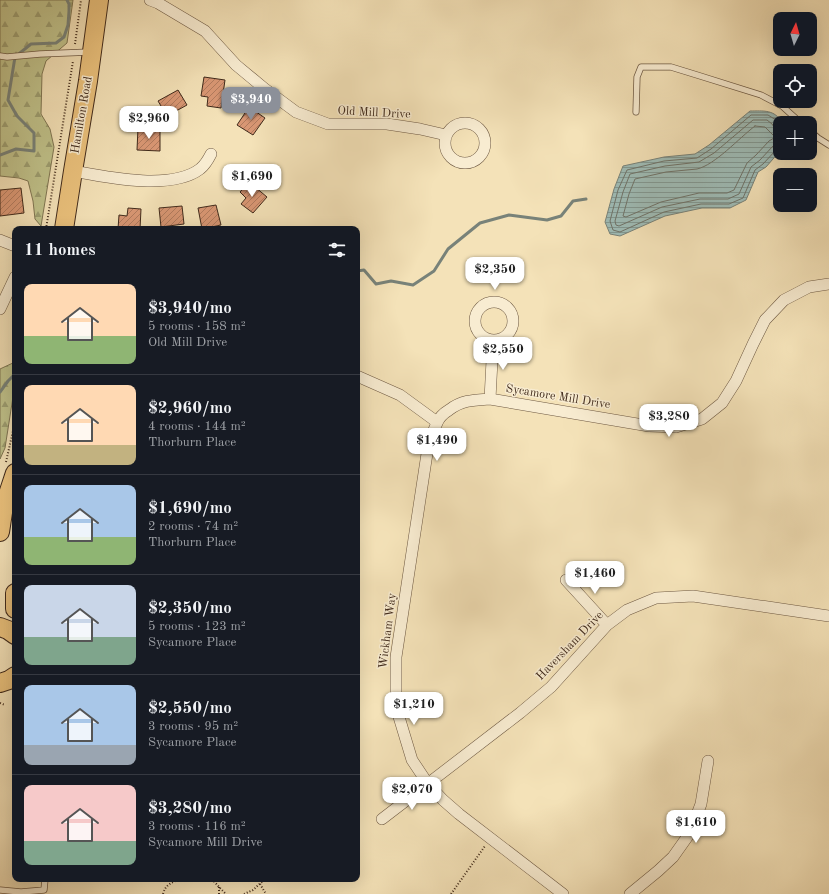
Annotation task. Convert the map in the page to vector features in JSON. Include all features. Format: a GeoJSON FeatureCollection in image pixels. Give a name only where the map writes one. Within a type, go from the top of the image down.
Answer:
{"type":"FeatureCollection","features":[{"type":"Feature","properties":{"kind":"main road","name":"Hamilton Road"},"geometry":{"type":"LineString","coordinates":[[64,226],[88,81],[99,0]]}},
{"type":"Feature","properties":{"kind":"main road"},"geometry":{"type":"LineString","coordinates":[[0,532],[10,470]]}},
{"type":"Feature","properties":{"kind":"main road"},"geometry":{"type":"LineString","coordinates":[[0,627],[12,633]]}},
{"type":"Feature","properties":{"kind":"street","name":"Old Mill Drive"},"geometry":{"type":"LineString","coordinates":[[156,1],[205,31],[236,65],[296,112],[328,124],[386,124],[420,129],[446,135]]}},
{"type":"Feature","properties":{"kind":"street"},"geometry":{"type":"LineString","coordinates":[[73,171],[126,180],[151,182],[165,181],[192,174],[205,164],[211,154]]}},
{"type":"Feature","properties":{"kind":"street"},"geometry":{"type":"LineString","coordinates":[[0,240],[12,245]]}},
{"type":"Feature","properties":{"kind":"street"},"geometry":{"type":"LineString","coordinates":[[0,309],[12,283]]}},
{"type":"Feature","properties":{"kind":"street","name":"Sycamore Mill Drive"},"geometry":{"type":"LineString","coordinates":[[437,422],[444,413],[463,402],[490,399],[649,426],[676,427],[702,419],[722,403],[736,381],[765,320],[784,300],[809,288],[829,284]]}},
{"type":"Feature","properties":{"kind":"street"},"geometry":{"type":"LineString","coordinates":[[490,399],[493,341]]}},
{"type":"Feature","properties":{"kind":"street"},"geometry":{"type":"LineString","coordinates":[[360,377],[400,395],[437,422]]}},
{"type":"Feature","properties":{"kind":"street","name":"Wickham Way"},"geometry":{"type":"LineString","coordinates":[[437,422],[428,447],[396,657],[396,707],[412,760],[428,784],[454,810],[563,894]]}},
{"type":"Feature","properties":{"kind":"street"},"geometry":{"type":"LineString","coordinates":[[566,580],[607,625]]}},
{"type":"Feature","properties":{"kind":"street","name":"Haversham Drive"},"geometry":{"type":"LineString","coordinates":[[382,819],[551,687],[607,625],[627,610],[656,598],[693,596],[829,616]]}},
{"type":"Feature","properties":{"kind":"street"},"geometry":{"type":"LineString","coordinates":[[630,894],[673,857],[690,834],[701,804],[708,761]]}},
{"type":"Feature","properties":{"kind":"lane"},"geometry":{"type":"LineString","coordinates":[[0,56],[6,57],[92,52]]}},
{"type":"Feature","properties":{"kind":"lane"},"geometry":{"type":"LineString","coordinates":[[636,112],[637,76],[641,67],[671,67],[698,74],[761,95],[782,106],[793,116]]}},
{"type":"Feature","properties":{"kind":"lane"},"geometry":{"type":"LineString","coordinates":[[817,137],[829,145]]}},
{"type":"Feature","properties":{"kind":"lane"},"geometry":{"type":"LineString","coordinates":[[0,890],[21,892],[44,890],[45,882]]}},
{"type":"Feature","properties":{"kind":"path"},"geometry":{"type":"LineString","coordinates":[[46,226],[81,0]]}},
{"type":"Feature","properties":{"kind":"path"},"geometry":{"type":"LineString","coordinates":[[10,470],[12,451]]}},
{"type":"Feature","properties":{"kind":"path"},"geometry":{"type":"LineString","coordinates":[[0,703],[5,687]]}},
{"type":"Feature","properties":{"kind":"path"},"geometry":{"type":"LineString","coordinates":[[451,894],[491,839]]}},
{"type":"Feature","properties":{"kind":"path"},"geometry":{"type":"LineString","coordinates":[[163,894],[171,882]]}},
{"type":"Feature","properties":{"kind":"path"},"geometry":{"type":"LineString","coordinates":[[214,882],[226,894]]}},
{"type":"Feature","properties":{"kind":"path"},"geometry":{"type":"LineString","coordinates":[[244,894],[253,890],[260,884],[266,894]]}},
{"type":"Feature","properties":{"kind":"path"},"geometry":{"type":"LineString","coordinates":[[219,888],[219,894]]}},
{"type":"Feature","properties":{"kind":"green space"},"geometry":{"type":"Polygon","coordinates":[[[0,0],[73,0],[67,43],[46,61],[42,74],[41,114],[50,129],[54,147],[41,226],[35,219],[33,201],[28,181],[19,178],[0,176],[0,0]]]}},
{"type":"Feature","properties":{"kind":"green space"},"geometry":{"type":"Polygon","coordinates":[[[12,363],[12,403],[5,448],[0,459],[0,369],[12,363]]]}},
{"type":"Feature","properties":{"kind":"water"},"geometry":{"type":"Polygon","coordinates":[[[750,111],[764,111],[777,116],[773,116],[773,159],[766,167],[758,172],[746,200],[730,208],[702,208],[665,216],[620,236],[610,234],[605,222],[614,189],[623,166],[664,157],[695,154],[709,145],[750,111]]]}},
{"type":"Feature","properties":{"kind":"building"},"geometry":{"type":"Polygon","coordinates":[[[204,77],[225,80],[221,108],[207,106],[208,97],[201,96],[204,77]]]}},
{"type":"Feature","properties":{"kind":"building"},"geometry":{"type":"Polygon","coordinates":[[[178,90],[187,105],[167,116],[158,101],[178,90]]]}},
{"type":"Feature","properties":{"kind":"building"},"geometry":{"type":"Polygon","coordinates":[[[249,107],[265,118],[253,135],[237,125],[249,107]]]}},
{"type":"Feature","properties":{"kind":"building"},"geometry":{"type":"Polygon","coordinates":[[[138,128],[160,129],[160,151],[137,150],[138,128]]]}},
{"type":"Feature","properties":{"kind":"building"},"geometry":{"type":"Polygon","coordinates":[[[249,182],[267,197],[253,213],[241,204],[246,198],[240,192],[249,182]]]}},
{"type":"Feature","properties":{"kind":"building"},"geometry":{"type":"Polygon","coordinates":[[[21,188],[24,213],[0,216],[0,190],[21,188]]]}},
{"type":"Feature","properties":{"kind":"building"},"geometry":{"type":"Polygon","coordinates":[[[216,205],[221,225],[201,226],[198,208],[216,205]]]}},
{"type":"Feature","properties":{"kind":"building"},"geometry":{"type":"Polygon","coordinates":[[[182,206],[184,224],[161,226],[159,208],[182,206]]]}},
{"type":"Feature","properties":{"kind":"building"},"geometry":{"type":"Polygon","coordinates":[[[128,208],[141,209],[140,226],[118,226],[119,215],[127,216],[128,208]]]}},
{"type":"Feature","properties":{"kind":"waterway"},"geometry":{"type":"LineString","coordinates":[[0,155],[16,149],[34,151],[34,133],[17,116],[8,100],[15,57],[31,44],[56,43],[64,37],[68,25],[69,4],[67,0]]}},
{"type":"Feature","properties":{"kind":"waterway"},"geometry":{"type":"LineString","coordinates":[[360,271],[364,270],[376,284],[391,281],[413,285],[434,271],[448,249],[480,223],[509,215],[547,220],[561,216],[573,201],[586,199]]}},
{"type":"Feature","properties":{"kind":"waterway"},"geometry":{"type":"LineString","coordinates":[[0,392],[12,377]]}}]}
